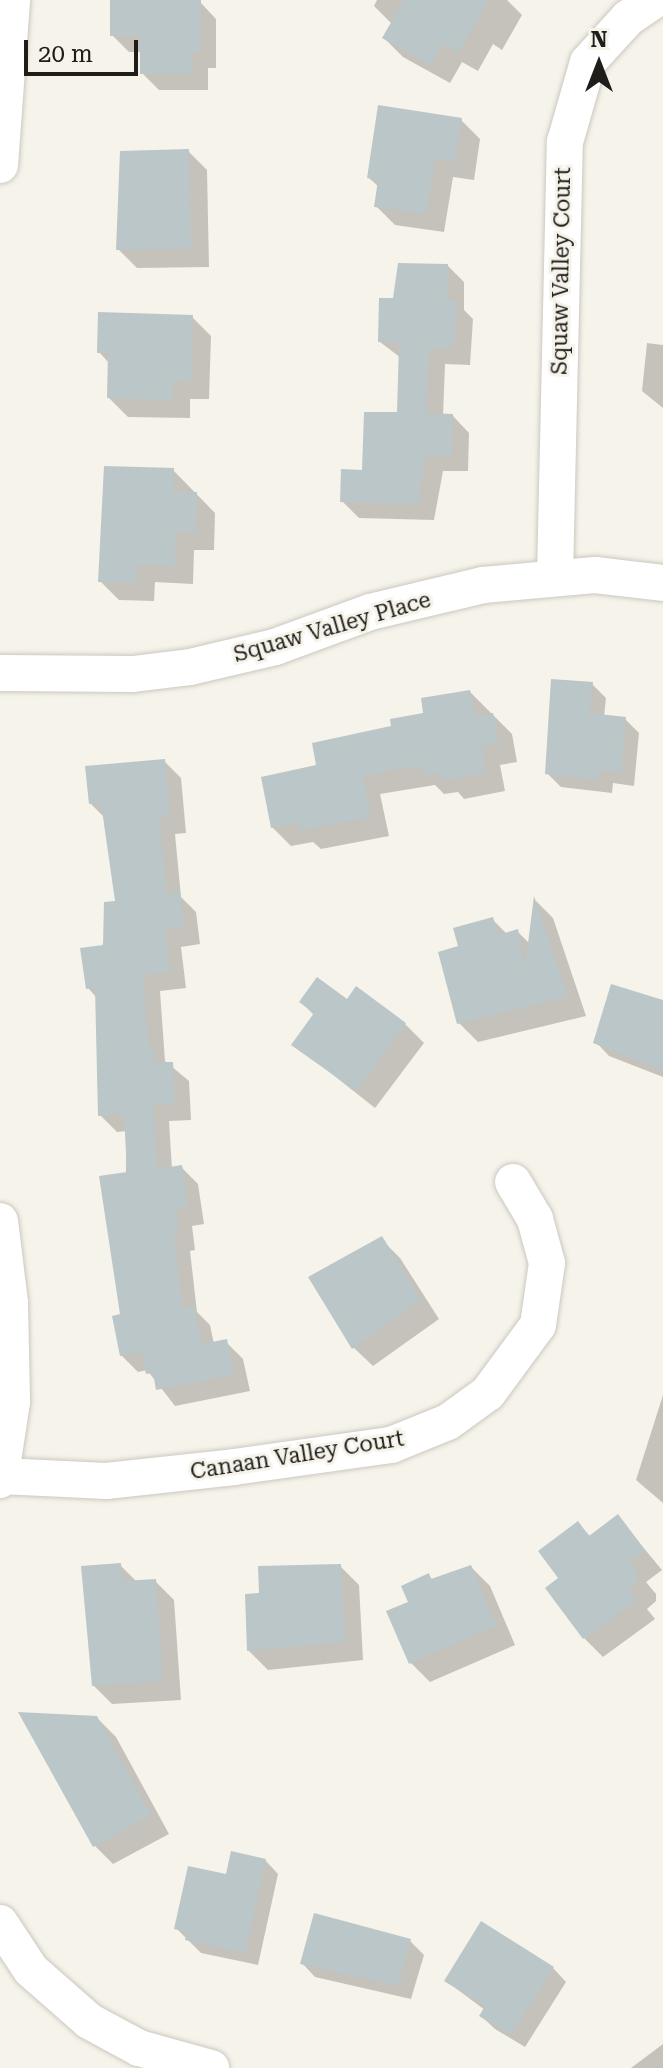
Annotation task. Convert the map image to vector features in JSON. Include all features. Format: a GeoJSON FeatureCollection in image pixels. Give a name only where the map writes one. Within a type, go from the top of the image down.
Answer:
{"type":"FeatureCollection","features":[{"type":"Feature","properties":{"kind":"street"},"geometry":{"type":"LineString","coordinates":[[0,165],[12,0]]}},
{"type":"Feature","properties":{"kind":"street","name":"Squaw Valley Court"},"geometry":{"type":"LineString","coordinates":[[555,576],[565,142],[588,62],[628,18],[655,0]]}},
{"type":"Feature","properties":{"kind":"street","name":"Squaw Valley Place"},"geometry":{"type":"LineString","coordinates":[[0,673],[133,674],[190,667],[275,647],[370,612],[483,585],[555,576],[663,583]]}},
{"type":"Feature","properties":{"kind":"street","name":"Canaan Valley Court"},"geometry":{"type":"LineString","coordinates":[[1,1478],[106,1481],[234,1467],[391,1445],[448,1422],[488,1393],[538,1325],[547,1263],[535,1219],[513,1182]]}},
{"type":"Feature","properties":{"kind":"street"},"geometry":{"type":"LineString","coordinates":[[0,1221],[10,1303],[12,1402],[1,1478]]}},
{"type":"Feature","properties":{"kind":"street"},"geometry":{"type":"LineString","coordinates":[[0,1923],[31,1970],[89,2021],[139,2048],[211,2068]]}},
{"type":"Feature","properties":{"kind":"building"},"geometry":{"type":"Polygon","coordinates":[[[110,0],[201,0],[201,52],[192,52],[192,74],[140,74],[140,36],[110,36],[110,0]]]}},
{"type":"Feature","properties":{"kind":"building"},"geometry":{"type":"Polygon","coordinates":[[[404,0],[489,0],[458,53],[443,44],[431,66],[382,38],[404,0]]]}},
{"type":"Feature","properties":{"kind":"building"},"geometry":{"type":"Polygon","coordinates":[[[378,105],[462,118],[455,162],[435,159],[426,214],[374,207],[378,180],[367,178],[378,105]]]}},
{"type":"Feature","properties":{"kind":"building"},"geometry":{"type":"Polygon","coordinates":[[[189,149],[191,249],[116,250],[120,151],[189,149]]]}},
{"type":"Feature","properties":{"kind":"building"},"geometry":{"type":"Polygon","coordinates":[[[398,263],[448,264],[447,300],[457,301],[454,349],[429,348],[426,413],[453,414],[452,456],[426,455],[418,504],[340,502],[341,469],[362,470],[364,412],[397,412],[399,343],[378,342],[379,298],[393,298],[398,263]]]}},
{"type":"Feature","properties":{"kind":"building"},"geometry":{"type":"Polygon","coordinates":[[[98,312],[193,315],[191,381],[172,381],[172,400],[107,398],[108,353],[97,353],[98,312]]]}},
{"type":"Feature","properties":{"kind":"building"},"geometry":{"type":"Polygon","coordinates":[[[104,466],[174,468],[173,491],[197,492],[196,532],[175,532],[175,566],[137,564],[136,583],[98,582],[104,466]]]}},
{"type":"Feature","properties":{"kind":"building"},"geometry":{"type":"Polygon","coordinates":[[[551,679],[593,682],[589,713],[626,717],[621,773],[600,770],[599,780],[545,774],[551,679]]]}},
{"type":"Feature","properties":{"kind":"building"},"geometry":{"type":"Polygon","coordinates":[[[470,690],[475,716],[493,713],[499,743],[482,747],[487,772],[443,781],[442,773],[423,776],[421,765],[363,776],[371,817],[300,831],[299,823],[271,828],[261,777],[316,765],[312,743],[391,726],[390,719],[423,713],[421,698],[470,690]]]}},
{"type":"Feature","properties":{"kind":"building"},"geometry":{"type":"Polygon","coordinates":[[[165,759],[170,816],[159,818],[167,894],[180,892],[184,928],[165,930],[170,972],[143,975],[149,1048],[154,1048],[155,1062],[173,1062],[175,1104],[153,1105],[157,1169],[182,1165],[188,1208],[176,1210],[179,1234],[174,1234],[183,1308],[194,1306],[202,1344],[227,1339],[234,1375],[156,1390],[153,1373],[146,1374],[141,1352],[120,1356],[112,1316],[120,1314],[99,1176],[127,1172],[124,1114],[98,1116],[95,988],[86,989],[80,948],[103,945],[104,902],[115,901],[101,803],[89,804],[85,766],[165,759]]]}},
{"type":"Feature","properties":{"kind":"building"},"geometry":{"type":"Polygon","coordinates":[[[534,896],[568,997],[457,1024],[438,952],[458,946],[453,928],[493,917],[498,935],[518,929],[525,967],[534,896]]]}},
{"type":"Feature","properties":{"kind":"building"},"geometry":{"type":"Polygon","coordinates":[[[317,977],[347,999],[356,986],[406,1023],[356,1091],[291,1045],[314,1013],[299,1002],[317,977]]]}},
{"type":"Feature","properties":{"kind":"building"},"geometry":{"type":"Polygon","coordinates":[[[611,984],[663,1000],[663,1071],[593,1043],[611,984]]]}},
{"type":"Feature","properties":{"kind":"building"},"geometry":{"type":"Polygon","coordinates":[[[382,1236],[421,1299],[352,1349],[308,1277],[382,1236]]]}},
{"type":"Feature","properties":{"kind":"building"},"geometry":{"type":"Polygon","coordinates":[[[618,1514],[645,1550],[629,1562],[637,1573],[638,1582],[629,1589],[637,1600],[583,1639],[545,1588],[558,1578],[538,1551],[578,1521],[589,1536],[618,1514]]]}},
{"type":"Feature","properties":{"kind":"building"},"geometry":{"type":"Polygon","coordinates":[[[121,1563],[122,1581],[156,1579],[163,1681],[92,1686],[81,1566],[121,1563]]]}},
{"type":"Feature","properties":{"kind":"building"},"geometry":{"type":"Polygon","coordinates":[[[341,1564],[345,1642],[247,1651],[245,1594],[259,1593],[258,1566],[341,1564]]]}},
{"type":"Feature","properties":{"kind":"building"},"geometry":{"type":"Polygon","coordinates":[[[471,1565],[497,1626],[409,1664],[386,1611],[408,1602],[401,1586],[429,1573],[431,1579],[471,1565]]]}},
{"type":"Feature","properties":{"kind":"building"},"geometry":{"type":"Polygon","coordinates":[[[18,1712],[97,1716],[151,1815],[93,1847],[18,1712]]]}},
{"type":"Feature","properties":{"kind":"building"},"geometry":{"type":"Polygon","coordinates":[[[231,1851],[266,1859],[245,1953],[185,1940],[187,1932],[174,1929],[188,1866],[226,1874],[231,1851]]]}},
{"type":"Feature","properties":{"kind":"building"},"geometry":{"type":"Polygon","coordinates":[[[314,1913],[411,1939],[398,1986],[300,1964],[314,1913]]]}},
{"type":"Feature","properties":{"kind":"building"},"geometry":{"type":"Polygon","coordinates":[[[481,1921],[554,1967],[511,2035],[479,2016],[485,2006],[444,1981],[481,1921]]]}}]}
